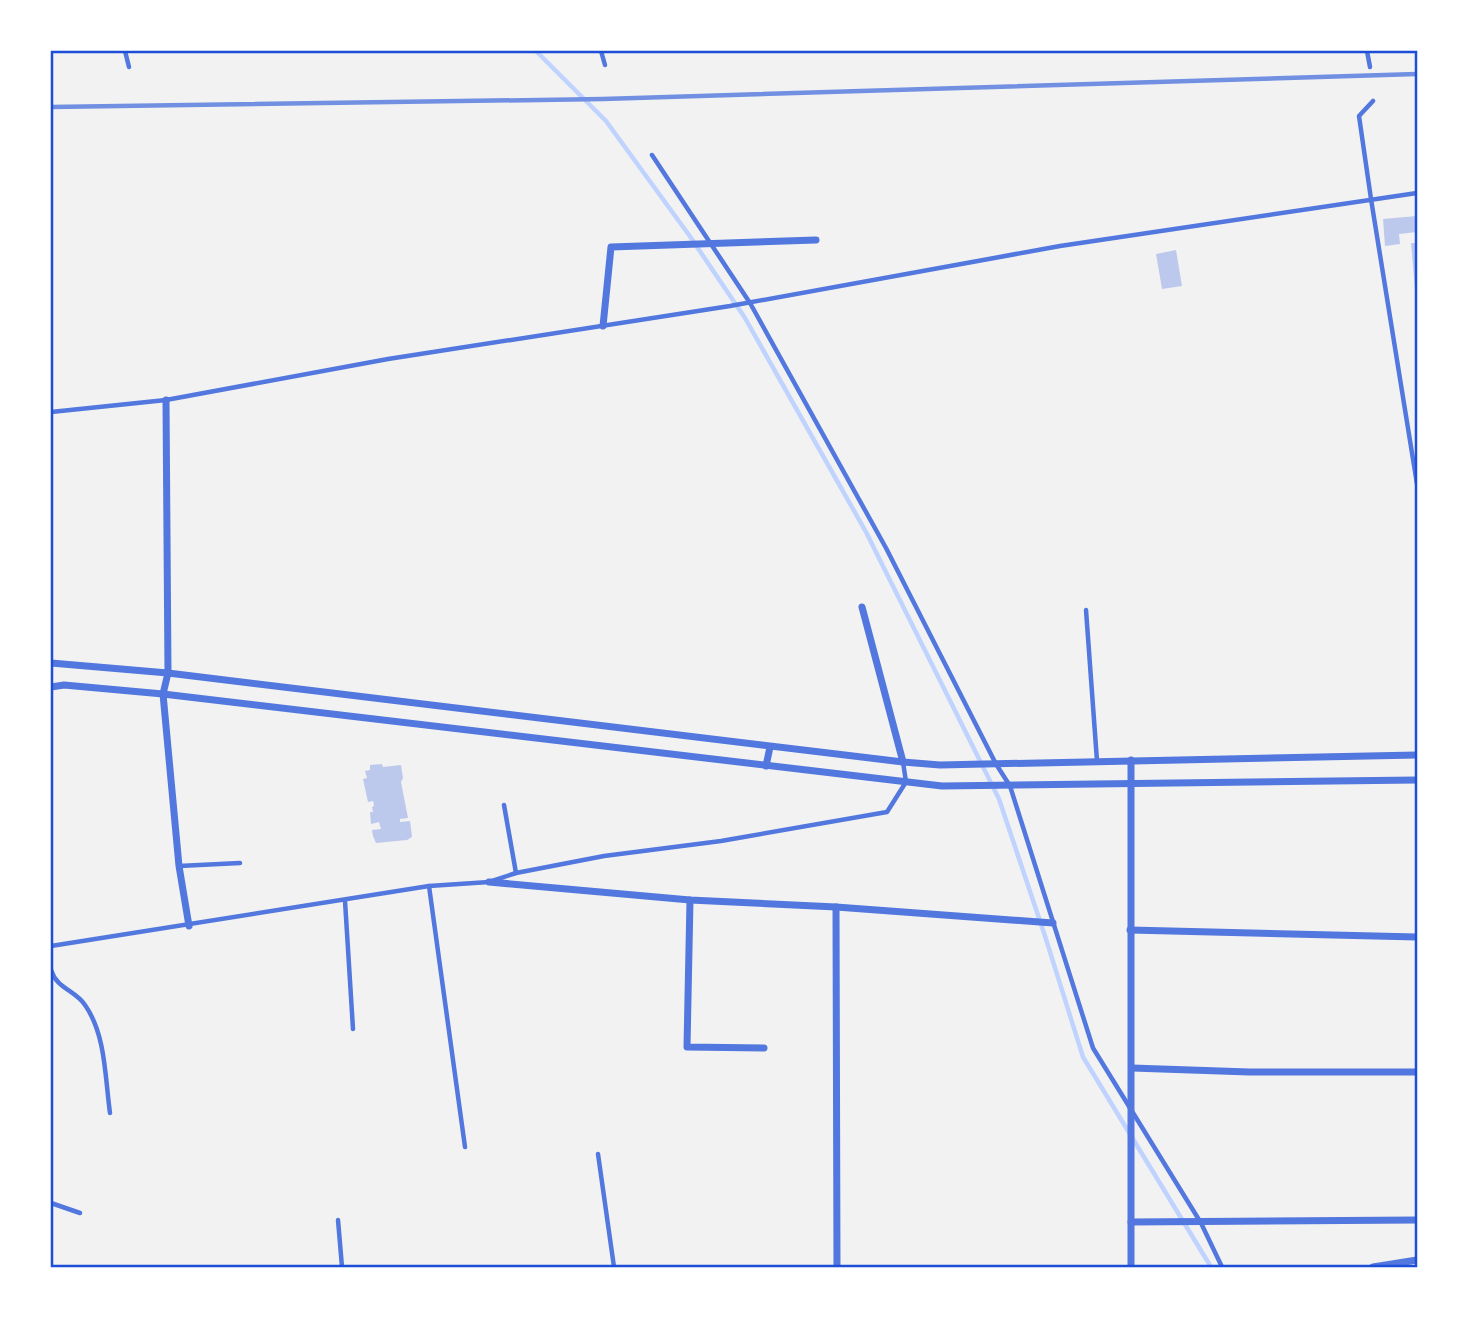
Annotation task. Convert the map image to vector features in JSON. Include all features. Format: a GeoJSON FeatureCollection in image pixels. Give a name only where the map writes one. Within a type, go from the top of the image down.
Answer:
{"type":"FeatureCollection","features":[{"type":"Feature","properties":{"kind":"street"},"geometry":{"type":"LineString","coordinates":[[603,326],[611,247],[817,240]]}},
{"type":"Feature","properties":{"kind":"street"},"geometry":{"type":"LineString","coordinates":[[166,400],[168,673],[163,694],[179,866],[189,926]]}},
{"type":"Feature","properties":{"kind":"street"},"geometry":{"type":"LineString","coordinates":[[862,607],[903,762]]}},
{"type":"Feature","properties":{"kind":"street"},"geometry":{"type":"LineString","coordinates":[[51,663],[168,673],[903,762],[992,764],[1417,755]]}},
{"type":"Feature","properties":{"kind":"street"},"geometry":{"type":"LineString","coordinates":[[51,687],[64,685],[163,694],[942,786],[1417,780]]}},
{"type":"Feature","properties":{"kind":"street"},"geometry":{"type":"LineString","coordinates":[[766,766],[770,747]]}},
{"type":"Feature","properties":{"kind":"street"},"geometry":{"type":"LineString","coordinates":[[1131,760],[1131,1267]]}},
{"type":"Feature","properties":{"kind":"street"},"geometry":{"type":"LineString","coordinates":[[489,882],[690,900],[836,907],[1050,923]]}},
{"type":"Feature","properties":{"kind":"street"},"geometry":{"type":"LineString","coordinates":[[690,900],[687,1047],[764,1048]]}},
{"type":"Feature","properties":{"kind":"street"},"geometry":{"type":"LineString","coordinates":[[836,907],[837,1267]]}},
{"type":"Feature","properties":{"kind":"street"},"geometry":{"type":"LineString","coordinates":[[1130,930],[1417,937]]}},
{"type":"Feature","properties":{"kind":"street"},"geometry":{"type":"LineString","coordinates":[[1132,1068],[1249,1072],[1417,1072]]}},
{"type":"Feature","properties":{"kind":"street"},"geometry":{"type":"LineString","coordinates":[[1131,1222],[1417,1220]]}},
{"type":"Feature","properties":{"kind":"street"},"geometry":{"type":"LineString","coordinates":[[1373,1267],[1417,1261]]}},
{"type":"Feature","properties":{"kind":"lane"},"geometry":{"type":"LineString","coordinates":[[125,51],[129,67]]}},
{"type":"Feature","properties":{"kind":"lane"},"geometry":{"type":"LineString","coordinates":[[601,51],[604,65]]}},
{"type":"Feature","properties":{"kind":"lane"},"geometry":{"type":"LineString","coordinates":[[1367,51],[1370,67]]}},
{"type":"Feature","properties":{"kind":"lane"},"geometry":{"type":"LineString","coordinates":[[1373,101],[1359,117],[1417,484]]}},
{"type":"Feature","properties":{"kind":"lane"},"geometry":{"type":"LineString","coordinates":[[652,155],[750,303],[886,548],[992,764],[1010,786],[1050,923],[1093,1048],[1201,1223],[1222,1267]]}},
{"type":"Feature","properties":{"kind":"lane"},"geometry":{"type":"LineString","coordinates":[[51,412],[166,400],[388,359],[750,303],[1060,246],[1417,193]]}},
{"type":"Feature","properties":{"kind":"lane"},"geometry":{"type":"LineString","coordinates":[[1086,610],[1097,761]]}},
{"type":"Feature","properties":{"kind":"lane"},"geometry":{"type":"LineString","coordinates":[[51,946],[429,886],[489,882],[516,873],[604,856],[721,841],[887,812],[906,782],[903,762]]}},
{"type":"Feature","properties":{"kind":"lane"},"geometry":{"type":"LineString","coordinates":[[504,805],[516,873]]}},
{"type":"Feature","properties":{"kind":"lane"},"geometry":{"type":"LineString","coordinates":[[179,866],[240,863]]}},
{"type":"Feature","properties":{"kind":"lane"},"geometry":{"type":"LineString","coordinates":[[429,886],[465,1147]]}},
{"type":"Feature","properties":{"kind":"lane"},"geometry":{"type":"LineString","coordinates":[[345,901],[353,1029]]}},
{"type":"Feature","properties":{"kind":"lane"},"geometry":{"type":"LineString","coordinates":[[51,970],[57,984],[83,1001],[92,1016],[101,1043],[110,1113]]}},
{"type":"Feature","properties":{"kind":"lane"},"geometry":{"type":"LineString","coordinates":[[598,1154],[614,1267]]}},
{"type":"Feature","properties":{"kind":"lane"},"geometry":{"type":"LineString","coordinates":[[51,1203],[80,1213]]}},
{"type":"Feature","properties":{"kind":"lane"},"geometry":{"type":"LineString","coordinates":[[338,1220],[342,1267]]}},
{"type":"Feature","properties":{"kind":"building"},"geometry":{"type":"Polygon","coordinates":[[[1417,216],[1417,232],[1399,234],[1400,244],[1385,246],[1383,219],[1417,216]]]}},
{"type":"Feature","properties":{"kind":"building"},"geometry":{"type":"Polygon","coordinates":[[[1411,243],[1417,243],[1417,290],[1415,290],[1411,243]]]}},
{"type":"Feature","properties":{"kind":"building"},"geometry":{"type":"Polygon","coordinates":[[[1176,250],[1182,286],[1162,289],[1156,254],[1176,250]]]}},
{"type":"Feature","properties":{"kind":"building"},"geometry":{"type":"Polygon","coordinates":[[[382,764],[383,767],[401,765],[401,782],[408,818],[400,819],[400,822],[410,821],[412,837],[407,840],[376,843],[373,836],[372,830],[381,829],[379,822],[371,824],[370,812],[373,812],[374,806],[373,801],[368,802],[363,779],[367,778],[365,771],[370,770],[370,765],[382,764]]]}},
{"type":"Feature","properties":{"kind":"waterway"},"geometry":{"type":"LineString","coordinates":[[536,51],[606,121],[689,235],[745,318],[866,532],[999,799],[1083,1057],[1211,1267]]}},
{"type":"Feature","properties":{"kind":"railway"},"geometry":{"type":"LineString","coordinates":[[51,107],[603,99],[1417,74]]}}]}
